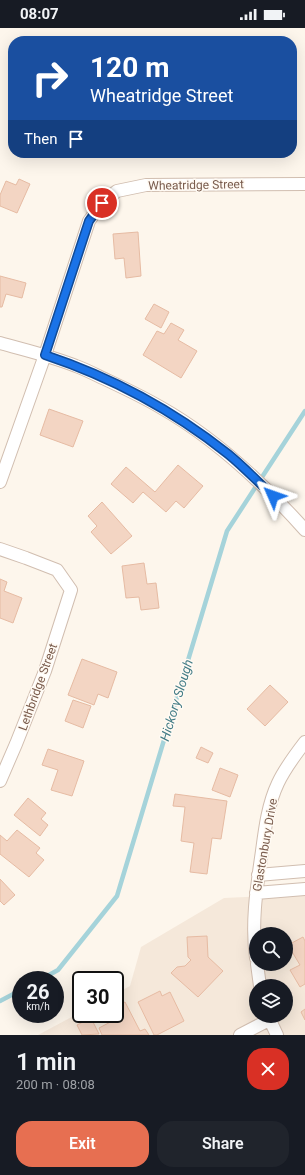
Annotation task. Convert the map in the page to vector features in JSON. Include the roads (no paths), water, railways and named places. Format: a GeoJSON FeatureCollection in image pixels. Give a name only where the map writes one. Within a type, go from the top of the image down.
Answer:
{"type":"FeatureCollection","features":[{"type":"Feature","properties":{"kind":"street","name":"Wheatridge Street"},"geometry":{"type":"LineString","coordinates":[[0,482],[45,355],[89,221],[102,203],[117,191],[146,185],[305,184]]}},
{"type":"Feature","properties":{"kind":"street"},"geometry":{"type":"LineString","coordinates":[[0,343],[45,355],[76,366],[148,400],[190,427],[229,455],[284,506],[305,530]]}},
{"type":"Feature","properties":{"kind":"street","name":"Lethbridge Street"},"geometry":{"type":"LineString","coordinates":[[0,549],[57,570],[72,590],[44,671],[0,781]]}},
{"type":"Feature","properties":{"kind":"street","name":"Glastonbury Drive"},"geometry":{"type":"LineString","coordinates":[[255,927],[254,916],[258,875],[270,804],[278,783],[305,742]]}},
{"type":"Feature","properties":{"kind":"street"},"geometry":{"type":"LineString","coordinates":[[258,875],[305,871]]}},
{"type":"Feature","properties":{"kind":"street"},"geometry":{"type":"LineString","coordinates":[[256,893],[305,888]]}},
{"type":"Feature","properties":{"kind":"street"},"geometry":{"type":"LineString","coordinates":[[240,1035],[260,1023]]}},
{"type":"Feature","properties":{"kind":"street"},"geometry":{"type":"LineString","coordinates":[[270,1023],[276,1035]]}},
{"type":"Feature","properties":{"kind":"waterway","name":"Hickory Slough"},"geometry":{"type":"LineString","coordinates":[[56,971],[117,896],[227,531],[305,411]]}},
{"type":"Feature","properties":{"kind":"waterway","name":"Hickory Slough"},"geometry":{"type":"LineString","coordinates":[[0,1001],[12,995]]}}]}
